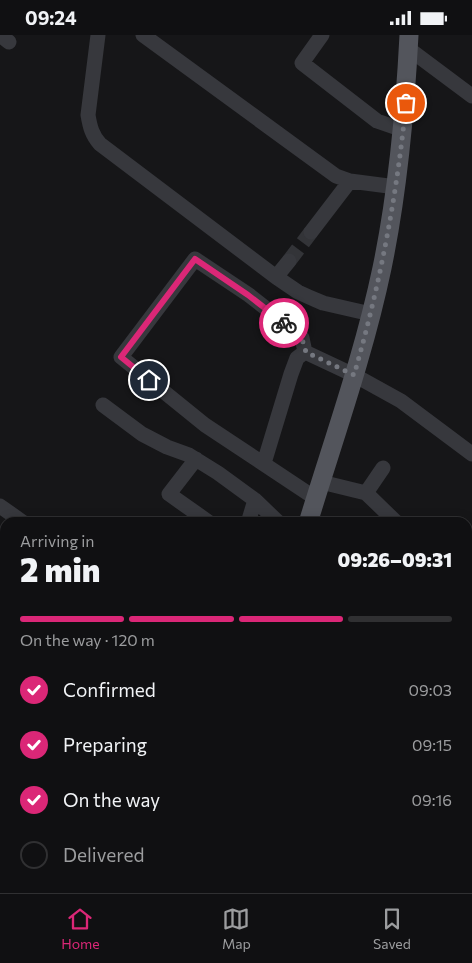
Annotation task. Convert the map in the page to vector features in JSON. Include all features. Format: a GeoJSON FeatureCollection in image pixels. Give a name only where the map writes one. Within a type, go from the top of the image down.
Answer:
{"type":"FeatureCollection","features":[{"type":"Feature","properties":{"kind":"main road"},"geometry":{"type":"LineString","coordinates":[[310,517],[354,375],[371,314],[387,242],[403,130],[409,42]]}},
{"type":"Feature","properties":{"kind":"street"},"geometry":{"type":"LineString","coordinates":[[98,35],[88,107],[90,127],[94,137],[100,144],[298,292],[323,303],[371,314]]}},
{"type":"Feature","properties":{"kind":"street"},"geometry":{"type":"LineString","coordinates":[[143,35],[336,176],[350,181],[396,187]]}},
{"type":"Feature","properties":{"kind":"street"},"geometry":{"type":"LineString","coordinates":[[322,35],[302,63],[377,121],[403,130]]}},
{"type":"Feature","properties":{"kind":"street"},"geometry":{"type":"LineString","coordinates":[[409,42],[472,96]]}},
{"type":"Feature","properties":{"kind":"street"},"geometry":{"type":"LineString","coordinates":[[311,232],[350,181]]}},
{"type":"Feature","properties":{"kind":"street"},"geometry":{"type":"LineString","coordinates":[[391,517],[366,493],[318,490],[264,463],[205,425],[121,357],[195,259],[288,325],[302,339],[306,352],[354,375],[401,401],[472,454]]}},
{"type":"Feature","properties":{"kind":"street"},"geometry":{"type":"LineString","coordinates":[[276,277],[289,261]]}},
{"type":"Feature","properties":{"kind":"street"},"geometry":{"type":"LineString","coordinates":[[264,463],[290,374],[297,358],[306,352]]}},
{"type":"Feature","properties":{"kind":"street"},"geometry":{"type":"LineString","coordinates":[[103,405],[142,435],[189,455],[218,473],[255,500],[273,517]]}},
{"type":"Feature","properties":{"kind":"street"},"geometry":{"type":"LineString","coordinates":[[196,459],[169,494],[202,517]]}},
{"type":"Feature","properties":{"kind":"street"},"geometry":{"type":"LineString","coordinates":[[366,493],[383,468]]}},
{"type":"Feature","properties":{"kind":"street"},"geometry":{"type":"LineString","coordinates":[[250,517],[255,500]]}},
{"type":"Feature","properties":{"kind":"street"},"geometry":{"type":"LineString","coordinates":[[0,506],[16,517]]}},
{"type":"Feature","properties":{"kind":"tunnel"},"geometry":{"type":"LineString","coordinates":[[289,261],[311,232]]}},
{"type":"Feature","properties":{"kind":"way so far"},"geometry":{"type":"LineString","coordinates":[[284,323],[302,339],[306,352],[354,375],[382,269],[400,159],[406,103]]}},
{"type":"Feature","properties":{"kind":"route"},"geometry":{"type":"LineString","coordinates":[[149,380],[121,357],[195,259],[248,295],[284,323]]}}]}
